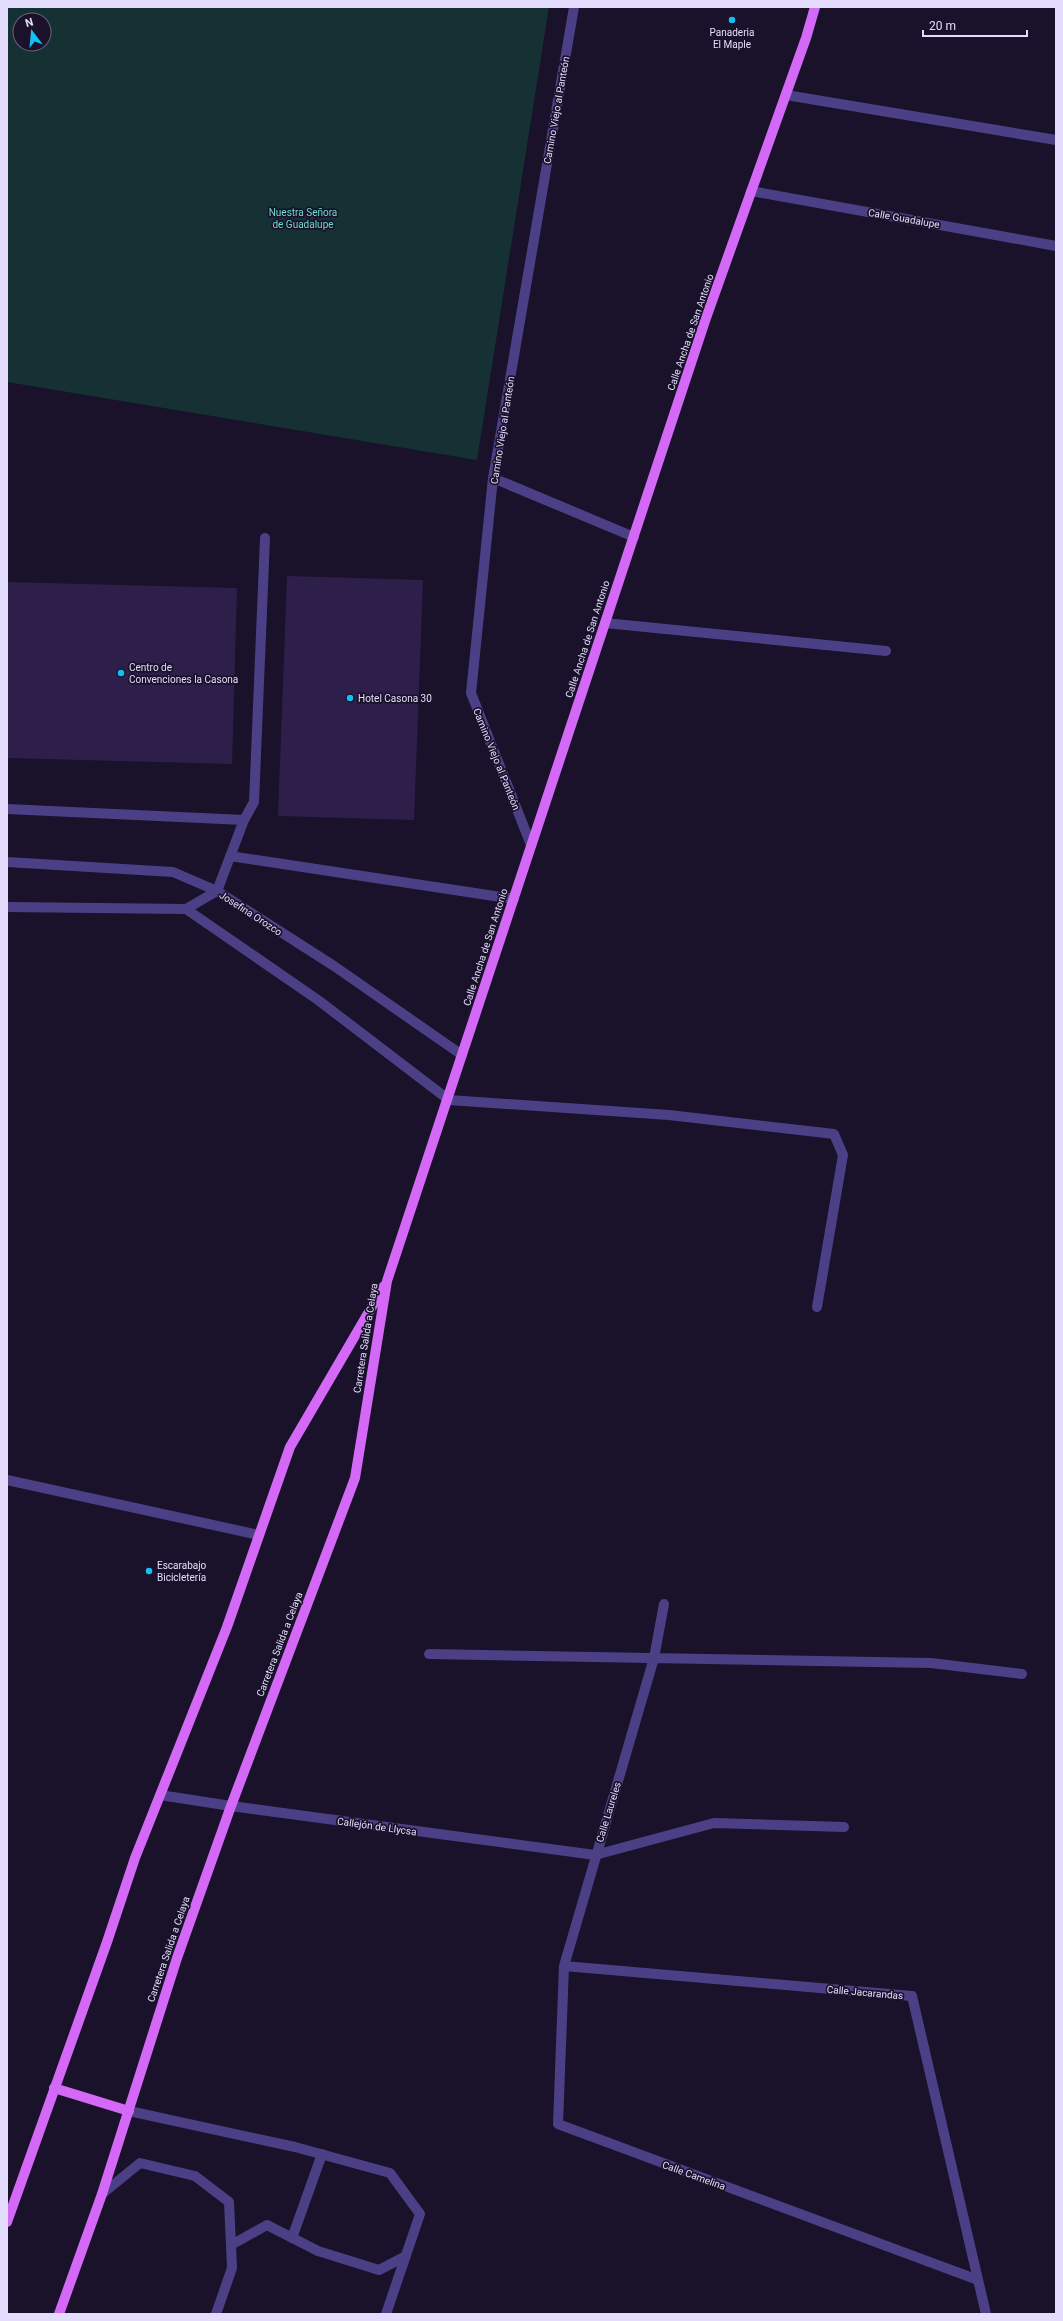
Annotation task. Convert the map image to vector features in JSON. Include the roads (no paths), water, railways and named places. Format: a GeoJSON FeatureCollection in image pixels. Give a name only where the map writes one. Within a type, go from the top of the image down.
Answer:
{"type":"FeatureCollection","features":[{"type":"Feature","properties":{"kind":"main road","name":"Calle Ancha de San Antonio"},"geometry":{"type":"LineString","coordinates":[[387,1281],[449,1100],[462,1055],[531,845],[706,318],[786,95],[815,7]]}},
{"type":"Feature","properties":{"kind":"main road","name":"Carretera Salida a Celaya"},"geometry":{"type":"LineString","coordinates":[[7,2222],[107,1942],[135,1858],[227,1627],[290,1446],[387,1281]]}},
{"type":"Feature","properties":{"kind":"main road","name":"Carretera Salida a Celaya"},"geometry":{"type":"LineString","coordinates":[[59,2314],[102,2194],[175,1965],[231,1806],[355,1478],[387,1281]]}},
{"type":"Feature","properties":{"kind":"main road"},"geometry":{"type":"LineString","coordinates":[[54,2088],[129,2111]]}},
{"type":"Feature","properties":{"kind":"street","name":"Camino Viejo al Panteón"},"geometry":{"type":"LineString","coordinates":[[531,845],[471,693],[493,478],[574,7]]}},
{"type":"Feature","properties":{"kind":"street"},"geometry":{"type":"LineString","coordinates":[[786,95],[1056,140]]}},
{"type":"Feature","properties":{"kind":"street","name":"Calle Guadalupe"},"geometry":{"type":"LineString","coordinates":[[752,191],[1056,246]]}},
{"type":"Feature","properties":{"kind":"street"},"geometry":{"type":"LineString","coordinates":[[493,478],[634,537]]}},
{"type":"Feature","properties":{"kind":"street"},"geometry":{"type":"LineString","coordinates":[[7,907],[186,909],[217,891],[244,820],[254,802],[265,538]]}},
{"type":"Feature","properties":{"kind":"street"},"geometry":{"type":"LineString","coordinates":[[605,623],[886,650]]}},
{"type":"Feature","properties":{"kind":"street"},"geometry":{"type":"LineString","coordinates":[[7,809],[244,820]]}},
{"type":"Feature","properties":{"kind":"street"},"geometry":{"type":"LineString","coordinates":[[230,856],[514,899]]}},
{"type":"Feature","properties":{"kind":"street","name":"Josefina Orozco"},"geometry":{"type":"LineString","coordinates":[[7,862],[173,872],[217,891],[334,966],[462,1055]]}},
{"type":"Feature","properties":{"kind":"street"},"geometry":{"type":"LineString","coordinates":[[186,909],[318,1000],[449,1100],[669,1115],[834,1134],[843,1155],[817,1308]]}},
{"type":"Feature","properties":{"kind":"street"},"geometry":{"type":"LineString","coordinates":[[7,1480],[259,1534]]}},
{"type":"Feature","properties":{"kind":"street","name":"Calle Laureles"},"geometry":{"type":"LineString","coordinates":[[564,1966],[595,1855],[654,1658],[664,1604]]}},
{"type":"Feature","properties":{"kind":"street"},"geometry":{"type":"LineString","coordinates":[[429,1654],[931,1664],[1022,1674]]}},
{"type":"Feature","properties":{"kind":"street","name":"Callejón de Llycsa"},"geometry":{"type":"LineString","coordinates":[[160,1795],[595,1855]]}},
{"type":"Feature","properties":{"kind":"street"},"geometry":{"type":"LineString","coordinates":[[595,1855],[714,1822],[844,1827]]}},
{"type":"Feature","properties":{"kind":"street","name":"Calle Jacarandas"},"geometry":{"type":"LineString","coordinates":[[564,1966],[912,1996],[986,2314]]}},
{"type":"Feature","properties":{"kind":"street","name":"Calle Camelina"},"geometry":{"type":"LineString","coordinates":[[564,1966],[558,2124],[978,2280]]}},
{"type":"Feature","properties":{"kind":"street"},"geometry":{"type":"LineString","coordinates":[[129,2111],[322,2154],[390,2173],[420,2214],[386,2314]]}},
{"type":"Feature","properties":{"kind":"street"},"geometry":{"type":"LineString","coordinates":[[292,2238],[322,2154]]}},
{"type":"Feature","properties":{"kind":"street"},"geometry":{"type":"LineString","coordinates":[[102,2194],[140,2163],[195,2176],[229,2202],[232,2268],[216,2314]]}},
{"type":"Feature","properties":{"kind":"street"},"geometry":{"type":"LineString","coordinates":[[231,2245],[267,2225],[318,2251],[380,2270],[406,2256]]}},
{"type":"Feature","properties":{"kind":"place","name":"Panaderia El Maple"},"geometry":{"type":"Point","coordinates":[732,20]}},
{"type":"Feature","properties":{"kind":"place","name":"Centro de Convenciones la Casona"},"geometry":{"type":"Point","coordinates":[121,673]}},
{"type":"Feature","properties":{"kind":"place","name":"Hotel Casona 30"},"geometry":{"type":"Point","coordinates":[350,698]}},
{"type":"Feature","properties":{"kind":"place","name":"Escarabajo Bicicletería"},"geometry":{"type":"Point","coordinates":[149,1571]}},
{"type":"Feature","properties":{"kind":"park label","name":"Nuestra Señora de Guadalupe"},"geometry":{"type":"Point","coordinates":[303,218]}}]}
